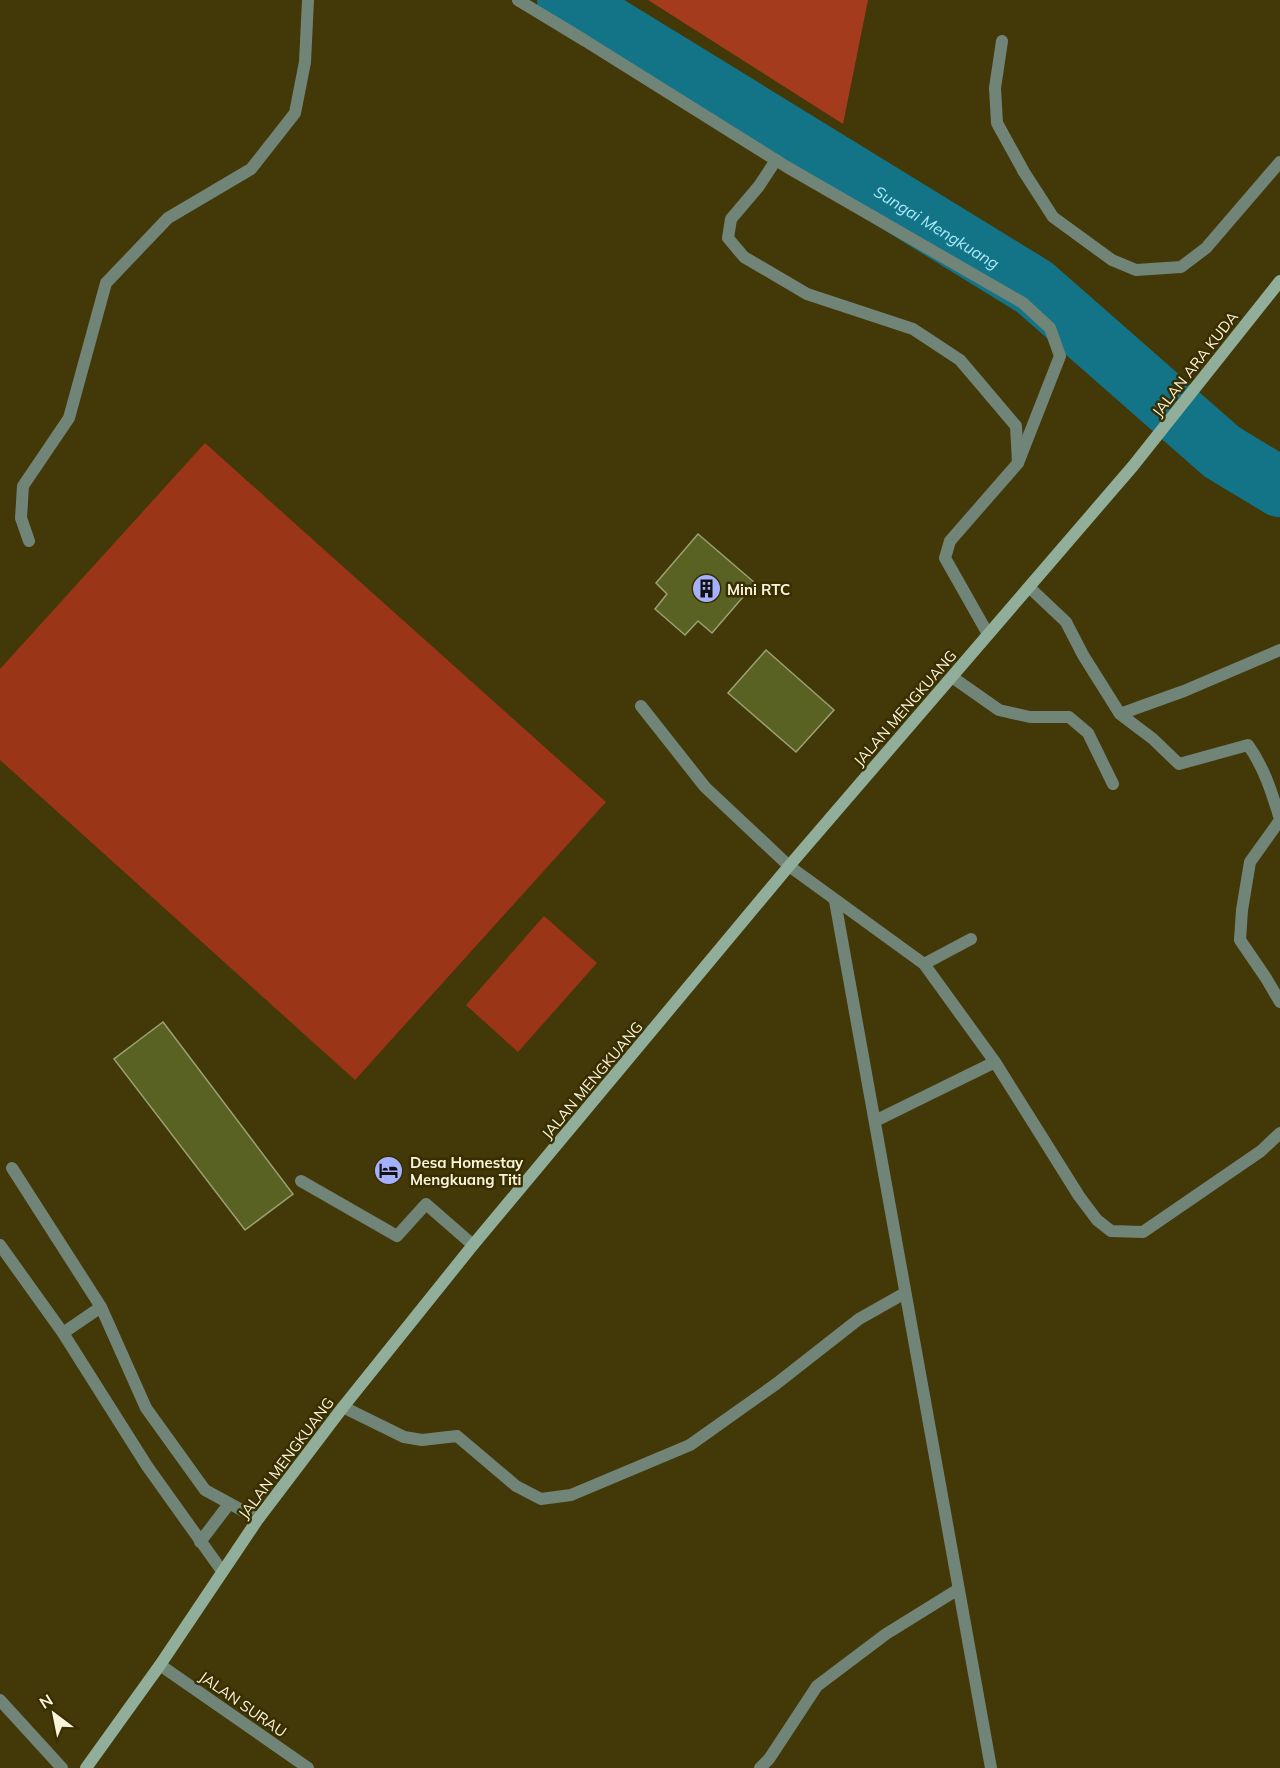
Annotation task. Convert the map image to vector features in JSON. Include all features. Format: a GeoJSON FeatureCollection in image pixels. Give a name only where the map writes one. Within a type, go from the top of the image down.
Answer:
{"type":"FeatureCollection","features":[{"type":"Feature","properties":{"kind":"main road","name":"JALAN ARA KUDA"},"geometry":{"type":"LineString","coordinates":[[1133,466],[1280,281]]}},
{"type":"Feature","properties":{"kind":"main road","name":"JALAN MENGKUANG"},"geometry":{"type":"LineString","coordinates":[[86,1768],[160,1665],[258,1519],[343,1407],[472,1245],[789,866],[1133,466]]}},
{"type":"Feature","properties":{"kind":"street"},"geometry":{"type":"LineString","coordinates":[[29,541],[21,518],[23,486],[69,418],[106,283],[168,218],[251,169],[295,113],[305,62],[308,0]]}},
{"type":"Feature","properties":{"kind":"street"},"geometry":{"type":"LineString","coordinates":[[518,0],[776,160],[1023,303],[1050,328],[1060,356],[1018,463],[950,541],[945,558],[988,634]]}},
{"type":"Feature","properties":{"kind":"street"},"geometry":{"type":"LineString","coordinates":[[1002,41],[995,88],[998,123],[1024,172],[1053,217],[1112,260],[1137,270],[1181,267],[1206,248],[1280,162]]}},
{"type":"Feature","properties":{"kind":"street"},"geometry":{"type":"LineString","coordinates":[[776,160],[759,186],[731,219],[728,238],[744,257],[807,294],[913,329],[960,360],[1016,426],[1018,463]]}},
{"type":"Feature","properties":{"kind":"street"},"geometry":{"type":"LineString","coordinates":[[1029,587],[1066,622],[1083,655],[1120,714],[1153,739],[1179,764],[1248,745],[1257,758],[1280,819],[1250,861],[1240,940],[1280,1002]]}},
{"type":"Feature","properties":{"kind":"street"},"geometry":{"type":"LineString","coordinates":[[1120,714],[1184,691],[1280,650]]}},
{"type":"Feature","properties":{"kind":"street"},"geometry":{"type":"LineString","coordinates":[[952,677],[999,710],[1030,717],[1069,717],[1088,733],[1113,784]]}},
{"type":"Feature","properties":{"kind":"street"},"geometry":{"type":"LineString","coordinates":[[641,706],[705,787],[789,866],[924,964],[995,1062],[1079,1196],[1097,1220],[1111,1231],[1143,1232],[1261,1151],[1280,1133]]}},
{"type":"Feature","properties":{"kind":"street"},"geometry":{"type":"LineString","coordinates":[[835,901],[957,1590],[991,1768]]}},
{"type":"Feature","properties":{"kind":"street"},"geometry":{"type":"LineString","coordinates":[[924,964],[971,939]]}},
{"type":"Feature","properties":{"kind":"street"},"geometry":{"type":"LineString","coordinates":[[874,1121],[995,1062]]}},
{"type":"Feature","properties":{"kind":"street"},"geometry":{"type":"LineString","coordinates":[[12,1168],[101,1307],[146,1408],[205,1490],[258,1519]]}},
{"type":"Feature","properties":{"kind":"street"},"geometry":{"type":"LineString","coordinates":[[301,1181],[397,1236],[426,1204],[472,1245]]}},
{"type":"Feature","properties":{"kind":"street"},"geometry":{"type":"LineString","coordinates":[[0,1245],[63,1333],[147,1466],[222,1571]]}},
{"type":"Feature","properties":{"kind":"street"},"geometry":{"type":"LineString","coordinates":[[343,1407],[404,1437],[422,1440],[457,1436],[516,1485],[541,1499],[571,1495],[690,1445],[776,1384],[859,1319],[905,1293]]}},
{"type":"Feature","properties":{"kind":"street"},"geometry":{"type":"LineString","coordinates":[[63,1333],[101,1307]]}},
{"type":"Feature","properties":{"kind":"street"},"geometry":{"type":"LineString","coordinates":[[200,1542],[229,1504]]}},
{"type":"Feature","properties":{"kind":"street"},"geometry":{"type":"LineString","coordinates":[[760,1768],[769,1759],[817,1686],[886,1634],[957,1590]]}},
{"type":"Feature","properties":{"kind":"street","name":"JALAN SURAU"},"geometry":{"type":"LineString","coordinates":[[160,1665],[308,1768]]}},
{"type":"Feature","properties":{"kind":"street"},"geometry":{"type":"LineString","coordinates":[[0,1700],[62,1768]]}},
{"type":"Feature","properties":{"kind":"shaded area"},"geometry":{"type":"Polygon","coordinates":[[[648,0],[868,0],[843,124],[648,0]]]}},
{"type":"Feature","properties":{"kind":"shaded area"},"geometry":{"type":"Polygon","coordinates":[[[205,443],[606,802],[355,1080],[0,760],[0,669],[205,443]]]}},
{"type":"Feature","properties":{"kind":"shaded area"},"geometry":{"type":"Polygon","coordinates":[[[544,916],[597,963],[518,1052],[466,1005],[544,916]]]}},
{"type":"Feature","properties":{"kind":"building","name":"Mini RTC"},"geometry":{"type":"Polygon","coordinates":[[[698,534],[755,583],[712,633],[698,621],[685,635],[655,609],[667,594],[656,583],[698,534]]]}},
{"type":"Feature","properties":{"kind":"building"},"geometry":{"type":"Polygon","coordinates":[[[766,650],[834,710],[796,752],[728,693],[766,650]]]}},
{"type":"Feature","properties":{"kind":"building"},"geometry":{"type":"Polygon","coordinates":[[[163,1022],[293,1194],[245,1230],[114,1059],[163,1022]]]}},
{"type":"Feature","properties":{"kind":"waterway","name":"Sungai Mengkuang"},"geometry":{"type":"LineString","coordinates":[[567,0],[1034,287],[1222,452],[1280,487]]}},
{"type":"Feature","properties":{"kind":"place","name":"Mini RTC"},"geometry":{"type":"Point","coordinates":[706,589]}},
{"type":"Feature","properties":{"kind":"place","name":"Desa Homestay Mengkuang Titi"},"geometry":{"type":"Point","coordinates":[389,1171]}}]}
